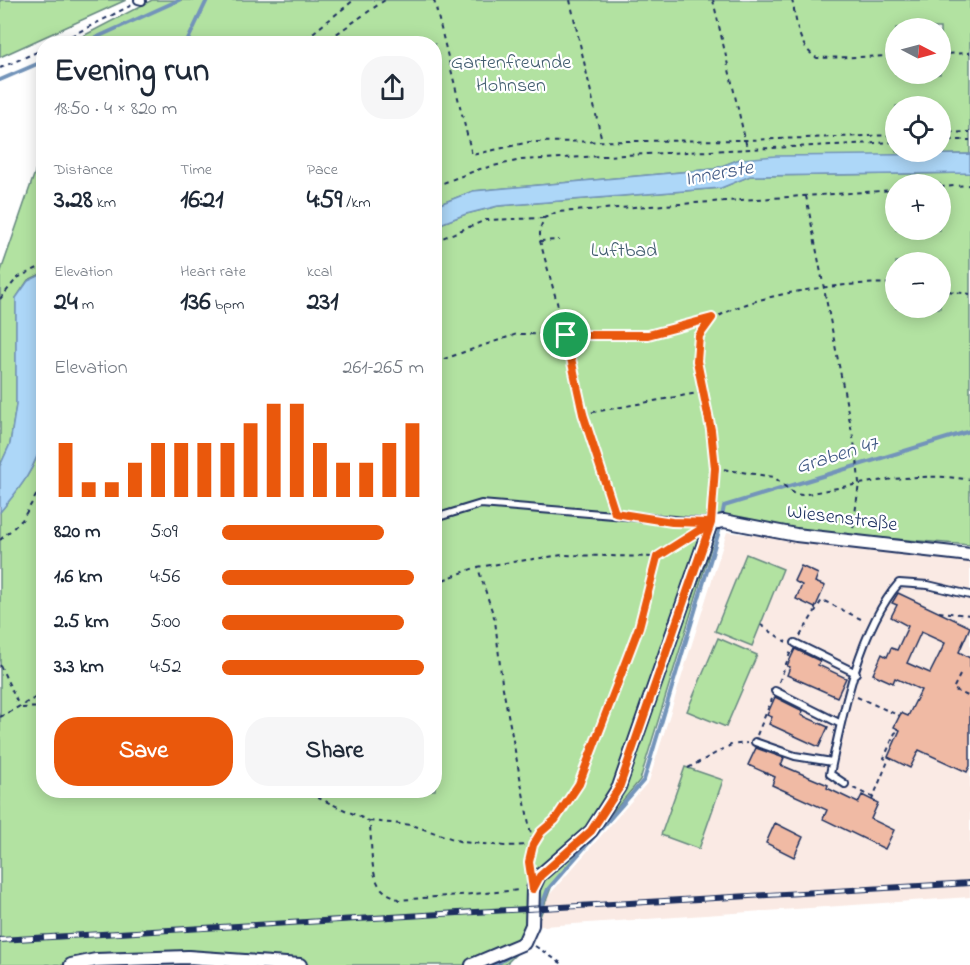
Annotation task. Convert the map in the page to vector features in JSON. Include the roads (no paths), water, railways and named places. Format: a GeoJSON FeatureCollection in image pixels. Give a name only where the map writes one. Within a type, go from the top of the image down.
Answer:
{"type":"FeatureCollection","features":[{"type":"Feature","properties":{"kind":"street","name":"Wiesenstraße"},"geometry":{"type":"LineString","coordinates":[[711,523],[723,521],[796,535],[970,555]]}},
{"type":"Feature","properties":{"kind":"street"},"geometry":{"type":"LineString","coordinates":[[472,965],[524,943],[532,926],[533,889],[540,876],[591,831],[619,788],[711,523]]}},
{"type":"Feature","properties":{"kind":"street"},"geometry":{"type":"LineString","coordinates":[[71,965],[96,960],[188,957],[300,965]]}},
{"type":"Feature","properties":{"kind":"lane"},"geometry":{"type":"LineString","coordinates":[[442,516],[481,504],[615,513],[672,522],[711,523]]}},
{"type":"Feature","properties":{"kind":"lane"},"geometry":{"type":"LineString","coordinates":[[845,784],[830,774],[839,723],[882,602],[899,583],[928,585],[970,595]]}},
{"type":"Feature","properties":{"kind":"lane"},"geometry":{"type":"LineString","coordinates":[[795,643],[856,673]]}},
{"type":"Feature","properties":{"kind":"lane"},"geometry":{"type":"LineString","coordinates":[[775,691],[839,723]]}},
{"type":"Feature","properties":{"kind":"lane"},"geometry":{"type":"LineString","coordinates":[[755,741],[795,756],[832,762]]}},
{"type":"Feature","properties":{"kind":"water","name":"Innerste"},"geometry":{"type":"Polygon","coordinates":[[[951,154],[970,154],[970,173],[750,176],[721,188],[498,206],[442,223],[442,203],[473,191],[714,169],[740,159],[776,156],[885,155],[885,162],[951,162],[951,154]]]}},
{"type":"Feature","properties":{"kind":"water"},"geometry":{"type":"Polygon","coordinates":[[[36,277],[36,460],[21,486],[0,512],[0,466],[10,444],[16,405],[16,298],[28,281],[36,277]]]}},
{"type":"Feature","properties":{"kind":"waterway"},"geometry":{"type":"LineString","coordinates":[[100,36],[179,0]]}},
{"type":"Feature","properties":{"kind":"waterway"},"geometry":{"type":"LineString","coordinates":[[190,36],[207,0]]}},
{"type":"Feature","properties":{"kind":"waterway"},"geometry":{"type":"LineString","coordinates":[[0,80],[36,64]]}},
{"type":"Feature","properties":{"kind":"waterway","name":"Graben 47"},"geometry":{"type":"LineString","coordinates":[[722,517],[724,506],[970,431]]}},
{"type":"Feature","properties":{"kind":"waterway","name":"Graben 47"},"geometry":{"type":"LineString","coordinates":[[537,918],[548,889],[644,780],[720,528]]}},
{"type":"Feature","properties":{"kind":"waterway","name":"Graben 47"},"geometry":{"type":"LineString","coordinates":[[495,965],[520,950]]}},
{"type":"Feature","properties":{"kind":"railway"},"geometry":{"type":"LineString","coordinates":[[0,940],[970,883]]}},
{"type":"Feature","properties":{"kind":"park label","name":"Gartenfreunde Hohnsen"},"geometry":{"type":"Point","coordinates":[511,74]}},
{"type":"Feature","properties":{"kind":"park label","name":"Luftbad"},"geometry":{"type":"Point","coordinates":[624,251]}}]}
